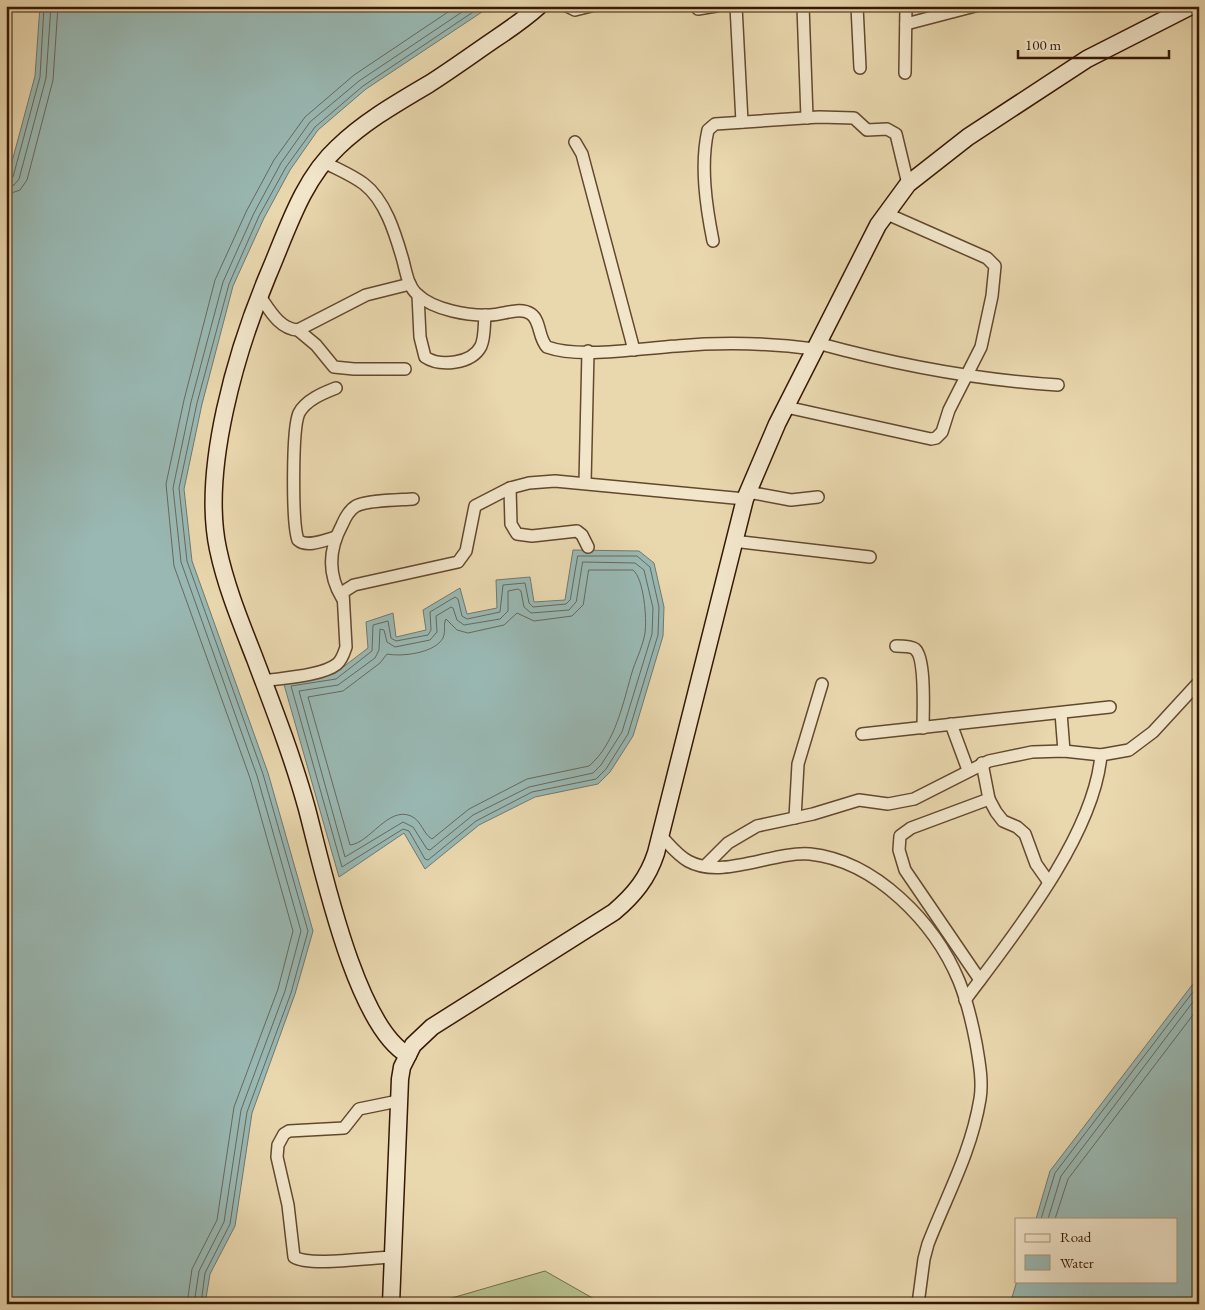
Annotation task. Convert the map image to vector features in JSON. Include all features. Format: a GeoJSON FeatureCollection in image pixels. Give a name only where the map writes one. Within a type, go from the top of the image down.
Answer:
{"type":"FeatureCollection","features":[{"type":"Feature","properties":{"kind":"street"},"geometry":{"type":"LineString","coordinates":[[408,1055],[393,1044],[378,1022],[350,957],[327,886],[298,775],[225,578],[214,517],[216,474],[225,414],[239,353],[259,295],[300,200],[324,162],[339,146],[363,126],[518,24],[539,6]]}},
{"type":"Feature","properties":{"kind":"street"},"geometry":{"type":"LineString","coordinates":[[566,6],[575,10],[591,6]]}},
{"type":"Feature","properties":{"kind":"street"},"geometry":{"type":"LineString","coordinates":[[698,6],[698,9],[716,6]]}},
{"type":"Feature","properties":{"kind":"street"},"geometry":{"type":"LineString","coordinates":[[736,6],[742,122]]}},
{"type":"Feature","properties":{"kind":"street"},"geometry":{"type":"LineString","coordinates":[[803,6],[807,118]]}},
{"type":"Feature","properties":{"kind":"street"},"geometry":{"type":"LineString","coordinates":[[857,6],[860,68]]}},
{"type":"Feature","properties":{"kind":"street"},"geometry":{"type":"LineString","coordinates":[[905,73],[906,6]]}},
{"type":"Feature","properties":{"kind":"street"},"geometry":{"type":"LineString","coordinates":[[906,24],[975,6]]}},
{"type":"Feature","properties":{"kind":"street"},"geometry":{"type":"LineString","coordinates":[[391,1304],[398,1101],[402,1067],[422,1035],[432,1027],[578,936],[625,903],[646,878],[654,859],[733,541],[747,495],[786,407],[865,246],[885,213],[908,184],[968,137],[1059,76],[1121,40],[1191,6]]}},
{"type":"Feature","properties":{"kind":"street"},"geometry":{"type":"LineString","coordinates":[[713,241],[706,188],[707,136],[708,130],[715,124],[807,118],[854,118],[867,130],[892,131],[898,138],[908,184]]}},
{"type":"Feature","properties":{"kind":"street"},"geometry":{"type":"LineString","coordinates":[[575,142],[582,154],[634,350]]}},
{"type":"Feature","properties":{"kind":"street"},"geometry":{"type":"LineString","coordinates":[[324,162],[358,180],[372,192],[394,231],[410,284],[418,295],[443,308],[485,316],[517,311],[529,312],[537,322],[543,343],[547,348],[562,351],[588,351],[634,350],[679,345],[816,346],[895,364],[967,377],[1058,385]]}},
{"type":"Feature","properties":{"kind":"street"},"geometry":{"type":"LineString","coordinates":[[786,407],[936,438],[942,432],[949,410],[981,347],[988,322],[995,271],[993,263],[987,258],[885,213]]}},
{"type":"Feature","properties":{"kind":"street"},"geometry":{"type":"LineString","coordinates":[[298,330],[366,295],[410,284]]}},
{"type":"Feature","properties":{"kind":"street"},"geometry":{"type":"LineString","coordinates":[[259,295],[280,322],[292,329],[298,330],[316,345],[334,367],[405,369]]}},
{"type":"Feature","properties":{"kind":"street"},"geometry":{"type":"LineString","coordinates":[[418,295],[421,346],[424,358],[429,360],[456,362],[472,356],[482,344],[485,316]]}},
{"type":"Feature","properties":{"kind":"street"},"geometry":{"type":"LineString","coordinates":[[585,483],[588,351]]}},
{"type":"Feature","properties":{"kind":"street"},"geometry":{"type":"LineString","coordinates":[[336,388],[316,397],[299,414],[295,434],[294,468],[298,540],[304,543],[312,543],[336,537]]}},
{"type":"Feature","properties":{"kind":"street"},"geometry":{"type":"LineString","coordinates":[[263,681],[325,670],[336,665],[344,654],[346,647],[343,592],[348,587],[458,562],[466,551],[475,506],[510,488],[543,482],[585,483],[791,500],[818,497]]}},
{"type":"Feature","properties":{"kind":"street"},"geometry":{"type":"LineString","coordinates":[[510,488],[511,524],[517,534],[532,536],[577,531],[582,534],[588,547]]}},
{"type":"Feature","properties":{"kind":"street"},"geometry":{"type":"LineString","coordinates":[[342,598],[336,588],[332,569],[332,548],[350,512],[355,507],[413,499]]}},
{"type":"Feature","properties":{"kind":"street"},"geometry":{"type":"LineString","coordinates":[[733,541],[870,557]]}},
{"type":"Feature","properties":{"kind":"street"},"geometry":{"type":"LineString","coordinates":[[896,646],[912,648],[917,652],[921,669],[923,728]]}},
{"type":"Feature","properties":{"kind":"street"},"geometry":{"type":"LineString","coordinates":[[705,866],[728,843],[757,826],[859,800],[888,804],[914,799],[942,786],[968,770],[1009,756],[1064,751],[1101,756],[1129,750],[1141,743],[1171,714],[1199,682]]}},
{"type":"Feature","properties":{"kind":"street"},"geometry":{"type":"LineString","coordinates":[[794,818],[798,764],[822,684]]}},
{"type":"Feature","properties":{"kind":"street"},"geometry":{"type":"LineString","coordinates":[[862,734],[1110,707]]}},
{"type":"Feature","properties":{"kind":"street"},"geometry":{"type":"LineString","coordinates":[[1062,712],[1064,751]]}},
{"type":"Feature","properties":{"kind":"street"},"geometry":{"type":"LineString","coordinates":[[951,724],[968,770]]}},
{"type":"Feature","properties":{"kind":"street"},"geometry":{"type":"LineString","coordinates":[[965,1000],[1048,881],[1075,835],[1092,800],[1101,756]]}},
{"type":"Feature","properties":{"kind":"street"},"geometry":{"type":"LineString","coordinates":[[982,764],[989,799],[1003,821],[1017,827],[1025,834],[1036,864],[1048,881]]}},
{"type":"Feature","properties":{"kind":"street"},"geometry":{"type":"LineString","coordinates":[[980,980],[905,870],[898,842],[900,836],[911,828],[989,799]]}},
{"type":"Feature","properties":{"kind":"street"},"geometry":{"type":"LineString","coordinates":[[660,835],[687,860],[705,866],[730,866],[783,856],[809,854],[823,856],[860,870],[894,894],[921,921],[951,965],[965,1000],[978,1057],[980,1098],[964,1161],[928,1244],[918,1304]]}},
{"type":"Feature","properties":{"kind":"street"},"geometry":{"type":"LineString","coordinates":[[394,1257],[320,1261],[301,1260],[294,1256],[288,1205],[277,1157],[281,1139],[289,1131],[344,1128],[351,1122],[359,1109],[398,1101]]}},
{"type":"Feature","properties":{"kind":"green space"},"geometry":{"type":"Polygon","coordinates":[[[545,1271],[603,1304],[431,1304],[545,1271]]]}},
{"type":"Feature","properties":{"kind":"water"},"geometry":{"type":"Polygon","coordinates":[[[40,6],[491,6],[366,89],[318,130],[290,170],[264,218],[233,286],[202,404],[184,489],[192,561],[268,773],[313,931],[295,994],[252,1113],[235,1226],[210,1274],[205,1304],[6,1304],[6,184],[35,76],[40,6]]]}},
{"type":"Feature","properties":{"kind":"water"},"geometry":{"type":"Polygon","coordinates":[[[573,550],[639,551],[654,563],[664,607],[663,636],[633,736],[610,772],[598,784],[535,797],[479,825],[425,869],[404,833],[339,877],[283,681],[334,674],[368,648],[366,622],[393,613],[396,637],[426,630],[423,610],[460,588],[467,614],[497,608],[496,580],[530,577],[534,602],[565,600],[573,550]]]}},
{"type":"Feature","properties":{"kind":"water"},"geometry":{"type":"Polygon","coordinates":[[[1199,976],[1199,1304],[1010,1304],[1017,1282],[1178,1282],[1178,1218],[1036,1218],[1050,1171],[1199,976]]]}}]}
